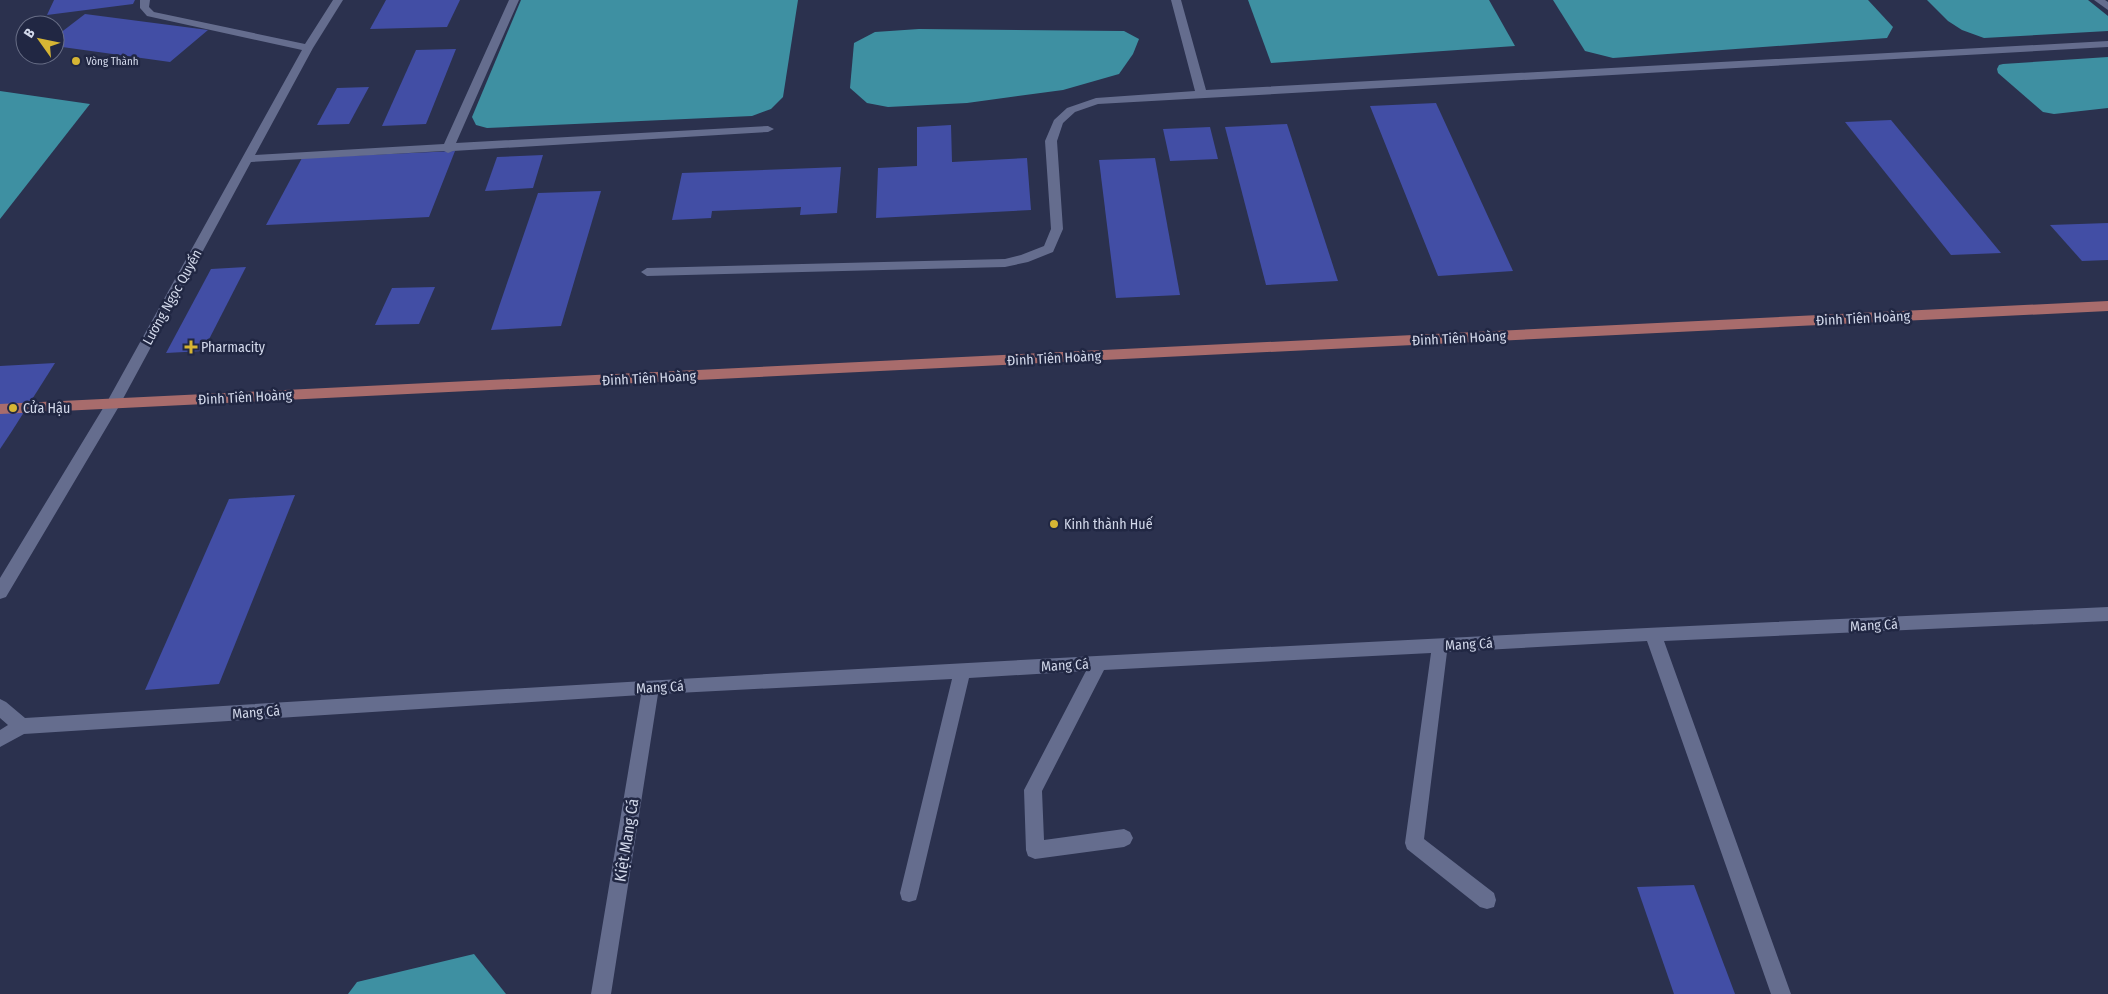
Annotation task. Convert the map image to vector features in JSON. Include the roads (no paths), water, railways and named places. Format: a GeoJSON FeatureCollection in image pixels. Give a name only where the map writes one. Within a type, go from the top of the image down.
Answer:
{"type":"FeatureCollection","features":[{"type":"Feature","properties":{"kind":"main road","name":"Đinh Tiên Hoàng"},"geometry":{"type":"LineString","coordinates":[[0,409],[2108,306]]}},
{"type":"Feature","properties":{"kind":"street"},"geometry":{"type":"LineString","coordinates":[[145,0],[144,9],[151,14],[308,48]]}},
{"type":"Feature","properties":{"kind":"street","name":"Lương Ngọc Quyến"},"geometry":{"type":"LineString","coordinates":[[0,592],[113,404],[308,48],[338,0]]}},
{"type":"Feature","properties":{"kind":"street"},"geometry":{"type":"LineString","coordinates":[[448,148],[514,0]]}},
{"type":"Feature","properties":{"kind":"street"},"geometry":{"type":"LineString","coordinates":[[1176,0],[1201,94]]}},
{"type":"Feature","properties":{"kind":"street"},"geometry":{"type":"LineString","coordinates":[[2099,0],[2108,7]]}},
{"type":"Feature","properties":{"kind":"street"},"geometry":{"type":"LineString","coordinates":[[647,272],[1005,263],[1024,259],[1049,249],[1057,229],[1051,141],[1058,122],[1071,110],[1096,101],[2108,44]]}},
{"type":"Feature","properties":{"kind":"street"},"geometry":{"type":"LineString","coordinates":[[248,159],[768,130]]}},
{"type":"Feature","properties":{"kind":"street","name":"Mang Cá"},"geometry":{"type":"LineString","coordinates":[[0,739],[22,726],[651,687],[1653,634],[2108,614]]}},
{"type":"Feature","properties":{"kind":"street"},"geometry":{"type":"LineString","coordinates":[[1653,634],[1781,994]]}},
{"type":"Feature","properties":{"kind":"street"},"geometry":{"type":"LineString","coordinates":[[1440,645],[1414,844],[1487,900]]}},
{"type":"Feature","properties":{"kind":"street"},"geometry":{"type":"LineString","coordinates":[[1099,663],[1033,790],[1036,850],[1124,838]]}},
{"type":"Feature","properties":{"kind":"street"},"geometry":{"type":"LineString","coordinates":[[908,893],[962,671]]}},
{"type":"Feature","properties":{"kind":"street","name":"Kiệt Mang Cá"},"geometry":{"type":"LineString","coordinates":[[601,994],[651,687]]}},
{"type":"Feature","properties":{"kind":"street"},"geometry":{"type":"LineString","coordinates":[[0,707],[22,726]]}},
{"type":"Feature","properties":{"kind":"place","name":"Vòng Thành"},"geometry":{"type":"Point","coordinates":[76,61]}},
{"type":"Feature","properties":{"kind":"place","name":"Pharmacity"},"geometry":{"type":"Point","coordinates":[191,347]}},
{"type":"Feature","properties":{"kind":"place","name":"Cửa Hậu"},"geometry":{"type":"Point","coordinates":[13,408]}},
{"type":"Feature","properties":{"kind":"place","name":"Kinh thành Huế"},"geometry":{"type":"Point","coordinates":[1054,524]}}]}
